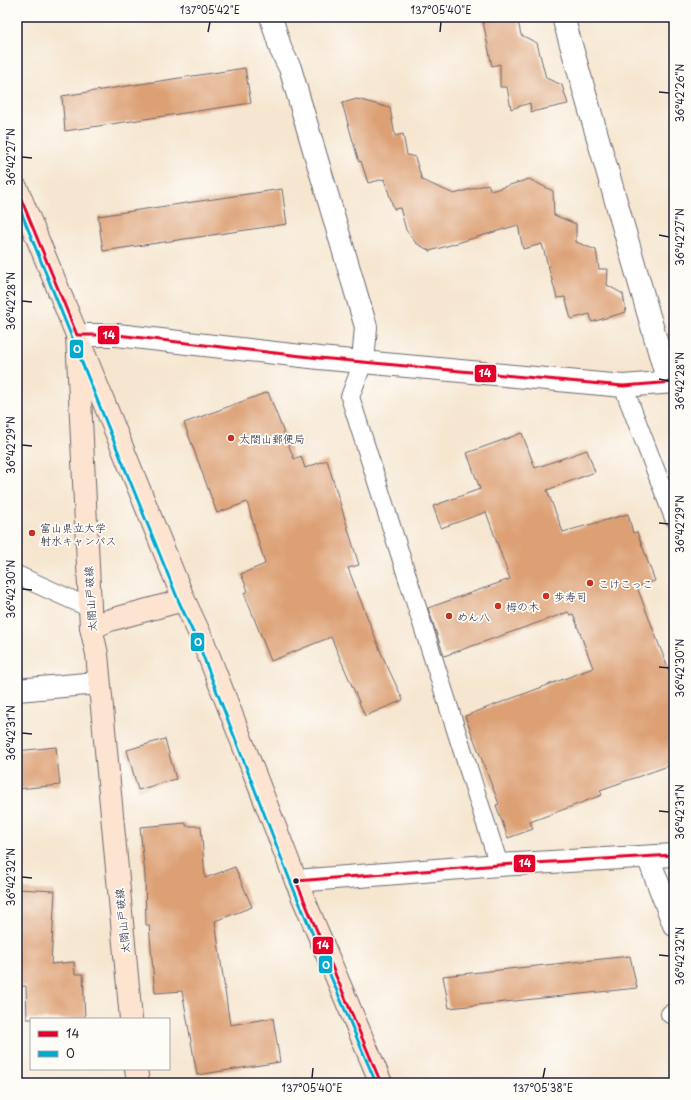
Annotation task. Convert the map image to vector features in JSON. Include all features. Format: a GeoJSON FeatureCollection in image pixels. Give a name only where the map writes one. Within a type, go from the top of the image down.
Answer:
{"type":"FeatureCollection","features":[{"type":"Feature","properties":{"kind":"main road","name":"太閤山戸破線"},"geometry":{"type":"LineString","coordinates":[[17,189],[76,335],[90,618],[97,654],[98,683],[131,1018]]}},
{"type":"Feature","properties":{"kind":"main road"},"geometry":{"type":"LineString","coordinates":[[76,335],[184,600],[203,641],[296,881],[381,1083]]}},
{"type":"Feature","properties":{"kind":"main road"},"geometry":{"type":"LineString","coordinates":[[90,618],[110,620],[184,600]]}},
{"type":"Feature","properties":{"kind":"main road"},"geometry":{"type":"LineString","coordinates":[[136,1070],[138,1083]]}},
{"type":"Feature","properties":{"kind":"street"},"geometry":{"type":"LineString","coordinates":[[271,17],[281,50],[290,68],[366,327],[363,362]]}},
{"type":"Feature","properties":{"kind":"street"},"geometry":{"type":"LineString","coordinates":[[76,335],[117,335],[363,362],[623,386],[671,382],[563,17]]}},
{"type":"Feature","properties":{"kind":"street"},"geometry":{"type":"LineString","coordinates":[[17,690],[98,683]]}},
{"type":"Feature","properties":{"kind":"street"},"geometry":{"type":"LineString","coordinates":[[296,881],[499,865],[674,855]]}},
{"type":"Feature","properties":{"kind":"street"},"geometry":{"type":"LineString","coordinates":[[648,857],[674,925]]}},
{"type":"Feature","properties":{"kind":"lane"},"geometry":{"type":"LineString","coordinates":[[363,362],[350,397],[499,865]]}},
{"type":"Feature","properties":{"kind":"lane"},"geometry":{"type":"LineString","coordinates":[[623,386],[674,518]]}},
{"type":"Feature","properties":{"kind":"lane"},"geometry":{"type":"LineString","coordinates":[[17,575],[90,618]]}},
{"type":"Feature","properties":{"kind":"building"},"geometry":{"type":"Polygon","coordinates":[[[482,17],[517,17],[521,35],[537,43],[546,78],[562,85],[568,104],[531,112],[530,103],[511,109],[507,87],[500,87],[500,64],[492,66],[482,17]]]}},
{"type":"Feature","properties":{"kind":"building"},"geometry":{"type":"Polygon","coordinates":[[[245,68],[251,103],[65,131],[62,96],[245,68]]]}},
{"type":"Feature","properties":{"kind":"building"},"geometry":{"type":"Polygon","coordinates":[[[357,99],[390,108],[395,136],[403,134],[407,155],[415,157],[422,180],[454,194],[488,184],[491,191],[529,179],[553,191],[554,215],[576,224],[576,242],[596,250],[599,269],[608,269],[607,285],[623,294],[626,312],[592,322],[590,314],[571,319],[565,297],[557,298],[542,244],[523,249],[518,225],[430,251],[416,243],[406,230],[400,208],[394,209],[384,179],[368,183],[361,161],[359,162],[342,103],[357,99]]]}},
{"type":"Feature","properties":{"kind":"building"},"geometry":{"type":"Polygon","coordinates":[[[282,189],[287,224],[103,251],[98,216],[282,189]]]}},
{"type":"Feature","properties":{"kind":"building"},"geometry":{"type":"Polygon","coordinates":[[[268,392],[294,459],[301,456],[305,468],[327,460],[359,565],[348,568],[382,655],[403,700],[365,716],[331,637],[271,661],[244,593],[248,591],[241,574],[265,564],[247,502],[217,513],[184,423],[268,392]]]}},
{"type":"Feature","properties":{"kind":"building"},"geometry":{"type":"Polygon","coordinates":[[[522,433],[535,468],[587,450],[595,472],[547,490],[563,532],[628,514],[633,533],[637,532],[655,581],[637,587],[674,684],[674,764],[600,790],[602,795],[530,822],[533,829],[508,838],[496,805],[499,804],[465,716],[593,668],[573,614],[570,615],[568,612],[444,656],[428,608],[510,579],[486,512],[441,528],[433,506],[480,489],[467,453],[522,433]]]}},
{"type":"Feature","properties":{"kind":"building"},"geometry":{"type":"Polygon","coordinates":[[[165,739],[176,779],[138,790],[127,750],[165,739]]]}},
{"type":"Feature","properties":{"kind":"building"},"geometry":{"type":"Polygon","coordinates":[[[56,747],[60,785],[17,789],[17,751],[56,747]]]}},
{"type":"Feature","properties":{"kind":"building"},"geometry":{"type":"Polygon","coordinates":[[[186,823],[186,826],[201,826],[205,878],[235,867],[252,907],[215,921],[230,1025],[273,1018],[280,1062],[197,1075],[182,991],[155,993],[149,925],[146,925],[145,875],[140,827],[186,823]]]}},
{"type":"Feature","properties":{"kind":"building"},"geometry":{"type":"Polygon","coordinates":[[[17,889],[55,891],[51,964],[74,962],[75,974],[83,974],[85,1018],[27,1019],[26,986],[17,986],[17,889]]]}},
{"type":"Feature","properties":{"kind":"building"},"geometry":{"type":"Polygon","coordinates":[[[630,956],[637,988],[449,1008],[443,976],[630,956]]]}},
{"type":"Feature","properties":{"kind":"transit line","name":"14"},"geometry":{"type":"LineString","coordinates":[[17,189],[77,335],[117,335],[319,358],[623,386],[674,382]]}},
{"type":"Feature","properties":{"kind":"transit line","name":"0"},"geometry":{"type":"LineString","coordinates":[[17,202],[179,602],[198,643],[291,883],[376,1083]]}},
{"type":"Feature","properties":{"kind":"transit line","name":"14"},"geometry":{"type":"LineString","coordinates":[[381,1083],[296,881],[499,865],[674,855]]}},
{"type":"Feature","properties":{"kind":"place","name":"太閤山郵便局"},"geometry":{"type":"Point","coordinates":[231,438]}},
{"type":"Feature","properties":{"kind":"place","name":"富山県立大学 射水キャンパス"},"geometry":{"type":"Point","coordinates":[32,533]}},
{"type":"Feature","properties":{"kind":"place","name":"こけこっこ"},"geometry":{"type":"Point","coordinates":[590,583]}},
{"type":"Feature","properties":{"kind":"place","name":"歩寿司"},"geometry":{"type":"Point","coordinates":[546,596]}},
{"type":"Feature","properties":{"kind":"place","name":"栂の木"},"geometry":{"type":"Point","coordinates":[498,606]}},
{"type":"Feature","properties":{"kind":"place","name":"めん八"},"geometry":{"type":"Point","coordinates":[449,616]}}]}
